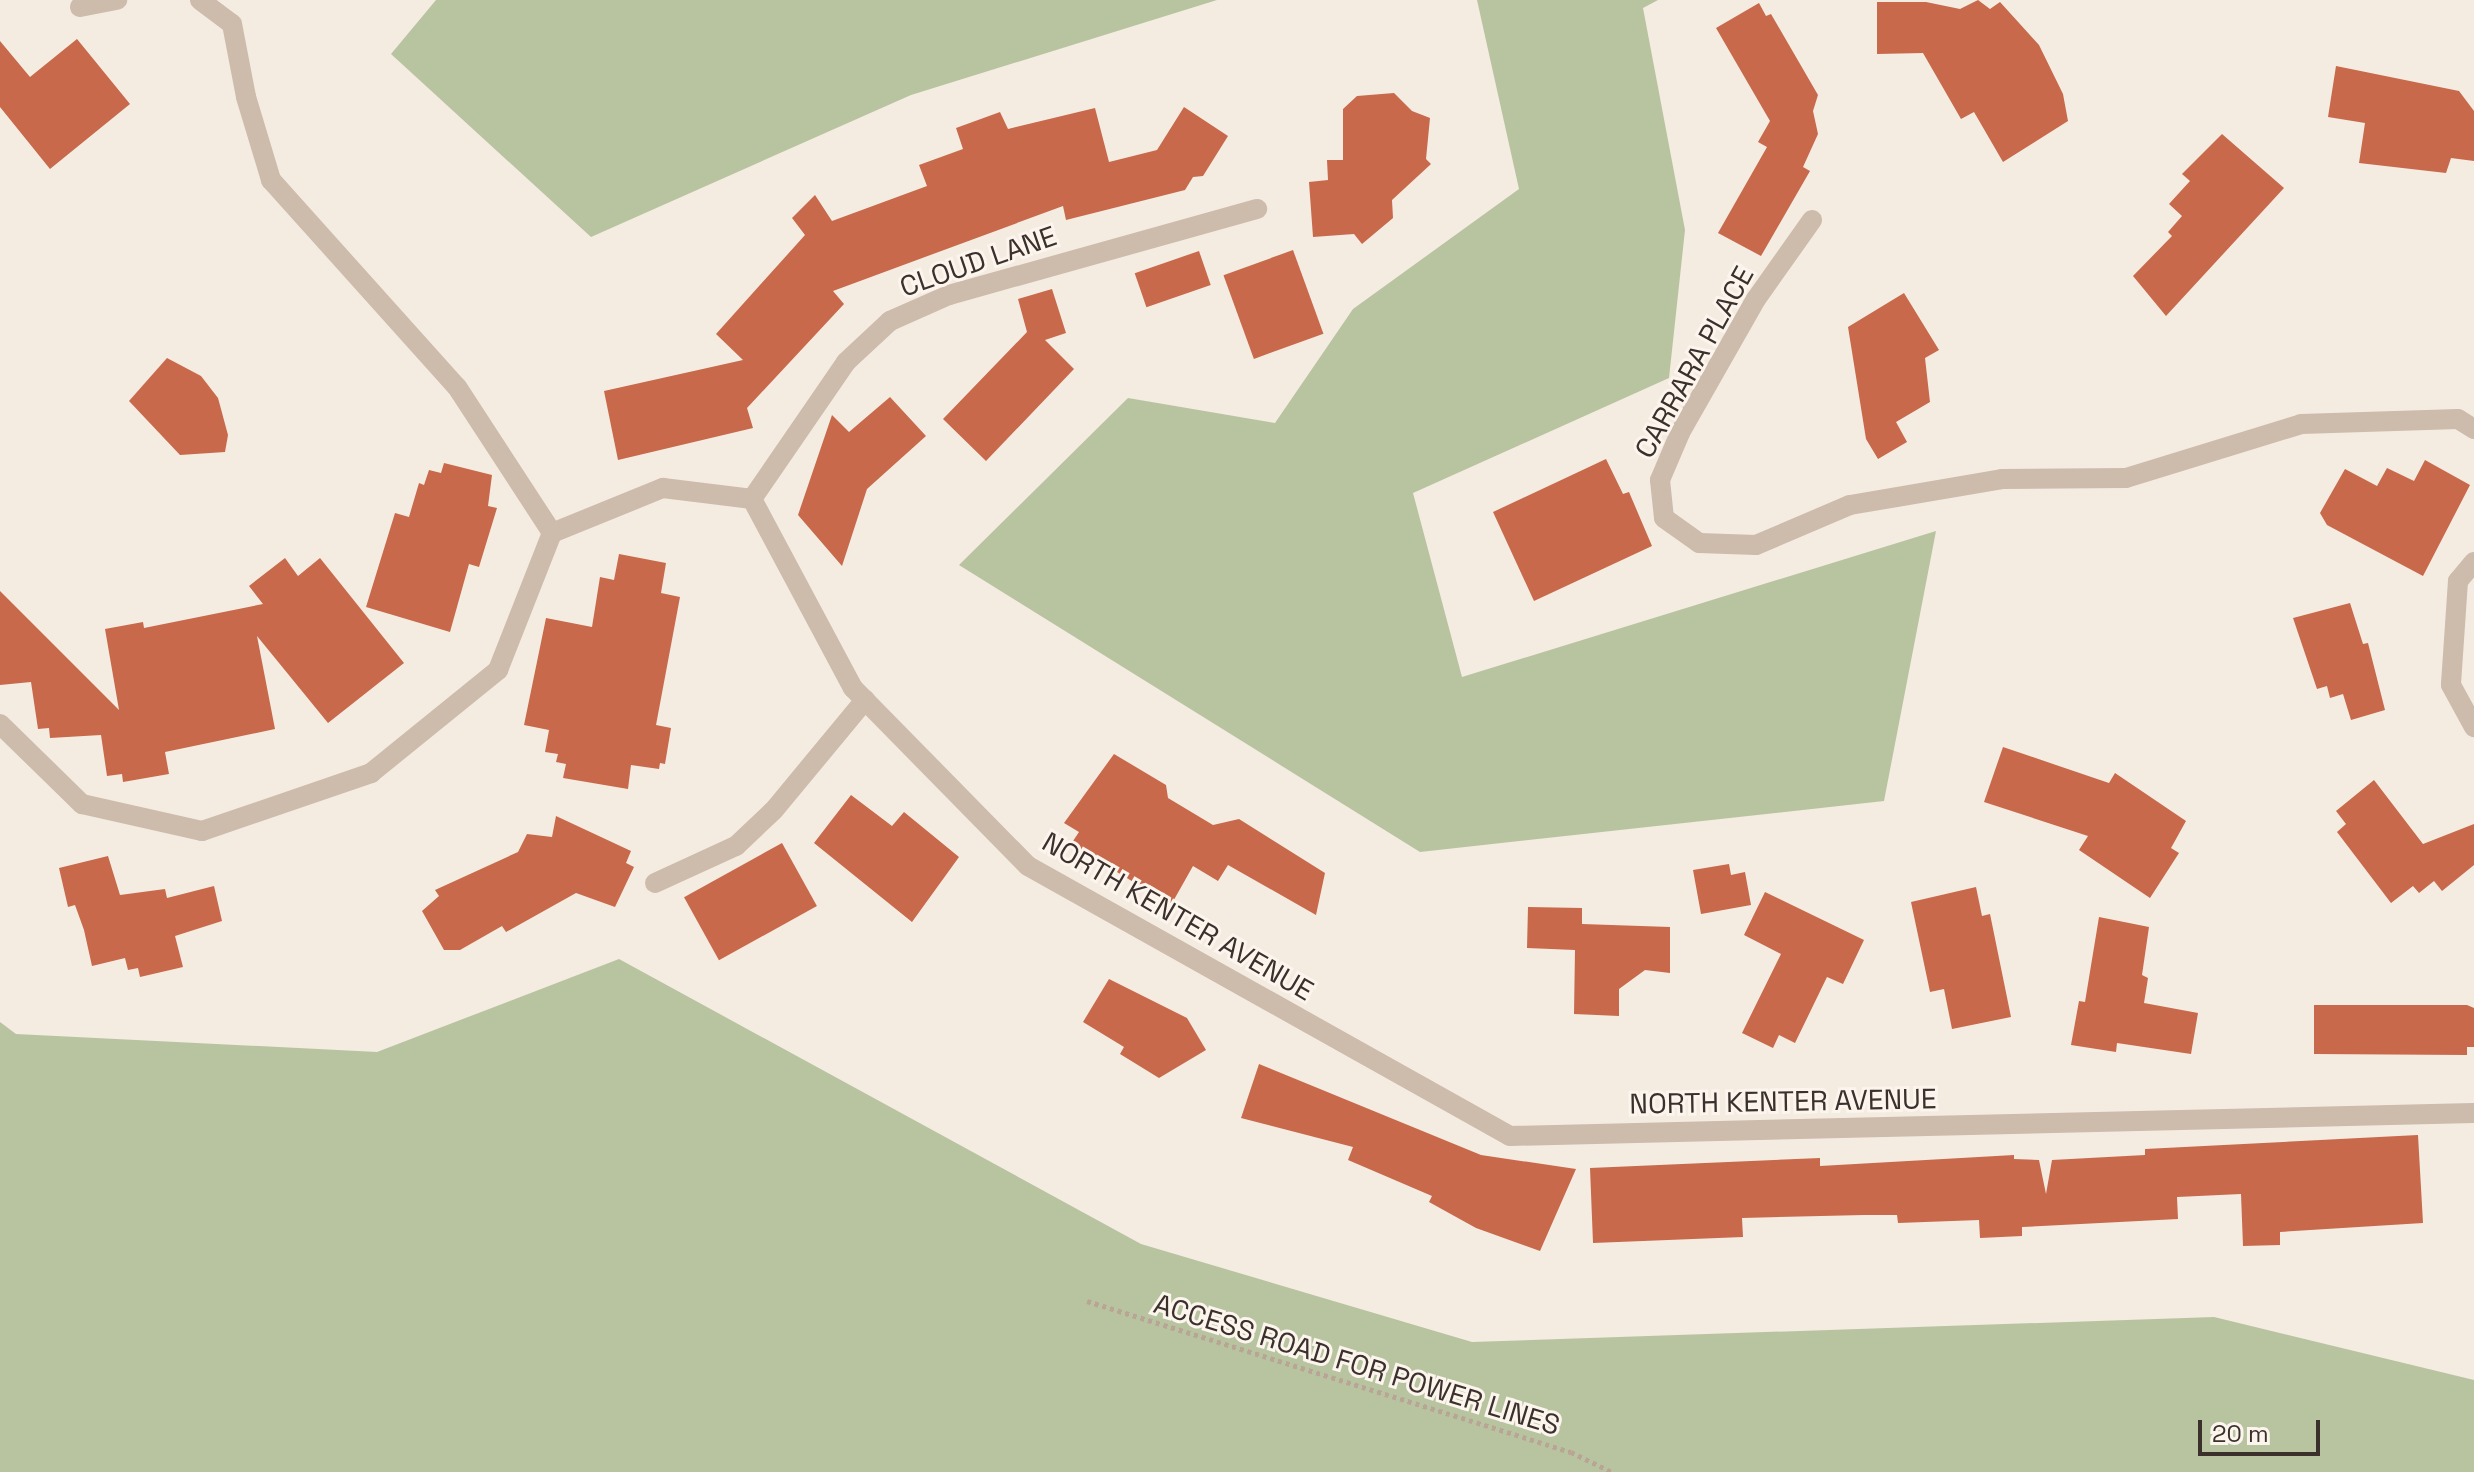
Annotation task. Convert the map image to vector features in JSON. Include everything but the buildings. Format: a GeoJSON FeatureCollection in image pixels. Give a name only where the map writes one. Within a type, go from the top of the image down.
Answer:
{"type":"FeatureCollection","features":[{"type":"Feature","properties":{"kind":"street"},"geometry":{"type":"LineString","coordinates":[[80,7],[117,0]]}},
{"type":"Feature","properties":{"kind":"street"},"geometry":{"type":"LineString","coordinates":[[200,0],[232,24],[246,97],[271,180],[457,387],[552,533]]}},
{"type":"Feature","properties":{"kind":"street","name":"CLOUD LANE"},"geometry":{"type":"LineString","coordinates":[[752,499],[846,362],[890,321],[949,295],[1257,209]]}},
{"type":"Feature","properties":{"kind":"street","name":"CARRARA PLACE"},"geometry":{"type":"LineString","coordinates":[[1812,220],[1756,299],[1680,433],[1660,480],[1664,518],[1699,543],[1756,545],[1850,505],[2002,479],[2126,478],[2301,424],[2458,419],[2474,429]]}},
{"type":"Feature","properties":{"kind":"street"},"geometry":{"type":"LineString","coordinates":[[0,724],[82,804],[202,831],[371,773],[498,670],[552,533],[663,488],[752,499]]}},
{"type":"Feature","properties":{"kind":"street","name":"NORTH KENTER AVENUE"},"geometry":{"type":"LineString","coordinates":[[752,499],[853,688],[1028,866],[1510,1136],[2474,1113]]}},
{"type":"Feature","properties":{"kind":"street"},"geometry":{"type":"LineString","coordinates":[[2474,562],[2458,581],[2451,685],[2474,727]]}},
{"type":"Feature","properties":{"kind":"street"},"geometry":{"type":"LineString","coordinates":[[655,883],[736,846],[774,810],[865,700]]}},
{"type":"Feature","properties":{"kind":"path","name":"ACCESS ROAD FOR POWER LINES"},"geometry":{"type":"LineString","coordinates":[[1087,1301],[1571,1452],[1612,1472]]}},
{"type":"Feature","properties":{"kind":"green space"},"geometry":{"type":"Polygon","coordinates":[[[436,0],[1217,0],[911,95],[591,237],[391,54],[436,0]]]}},
{"type":"Feature","properties":{"kind":"green space"},"geometry":{"type":"Polygon","coordinates":[[[1477,0],[1658,0],[1643,8],[1685,230],[1669,378],[1413,493],[1462,677],[1936,531],[1884,801],[1420,852],[959,565],[1128,398],[1275,423],[1353,309],[1519,189],[1477,0]]]}},
{"type":"Feature","properties":{"kind":"green space"},"geometry":{"type":"Polygon","coordinates":[[[619,959],[1141,1244],[1472,1342],[2214,1317],[2474,1380],[2474,1472],[0,1472],[0,1022],[16,1034],[377,1052],[619,959]]]}}]}
